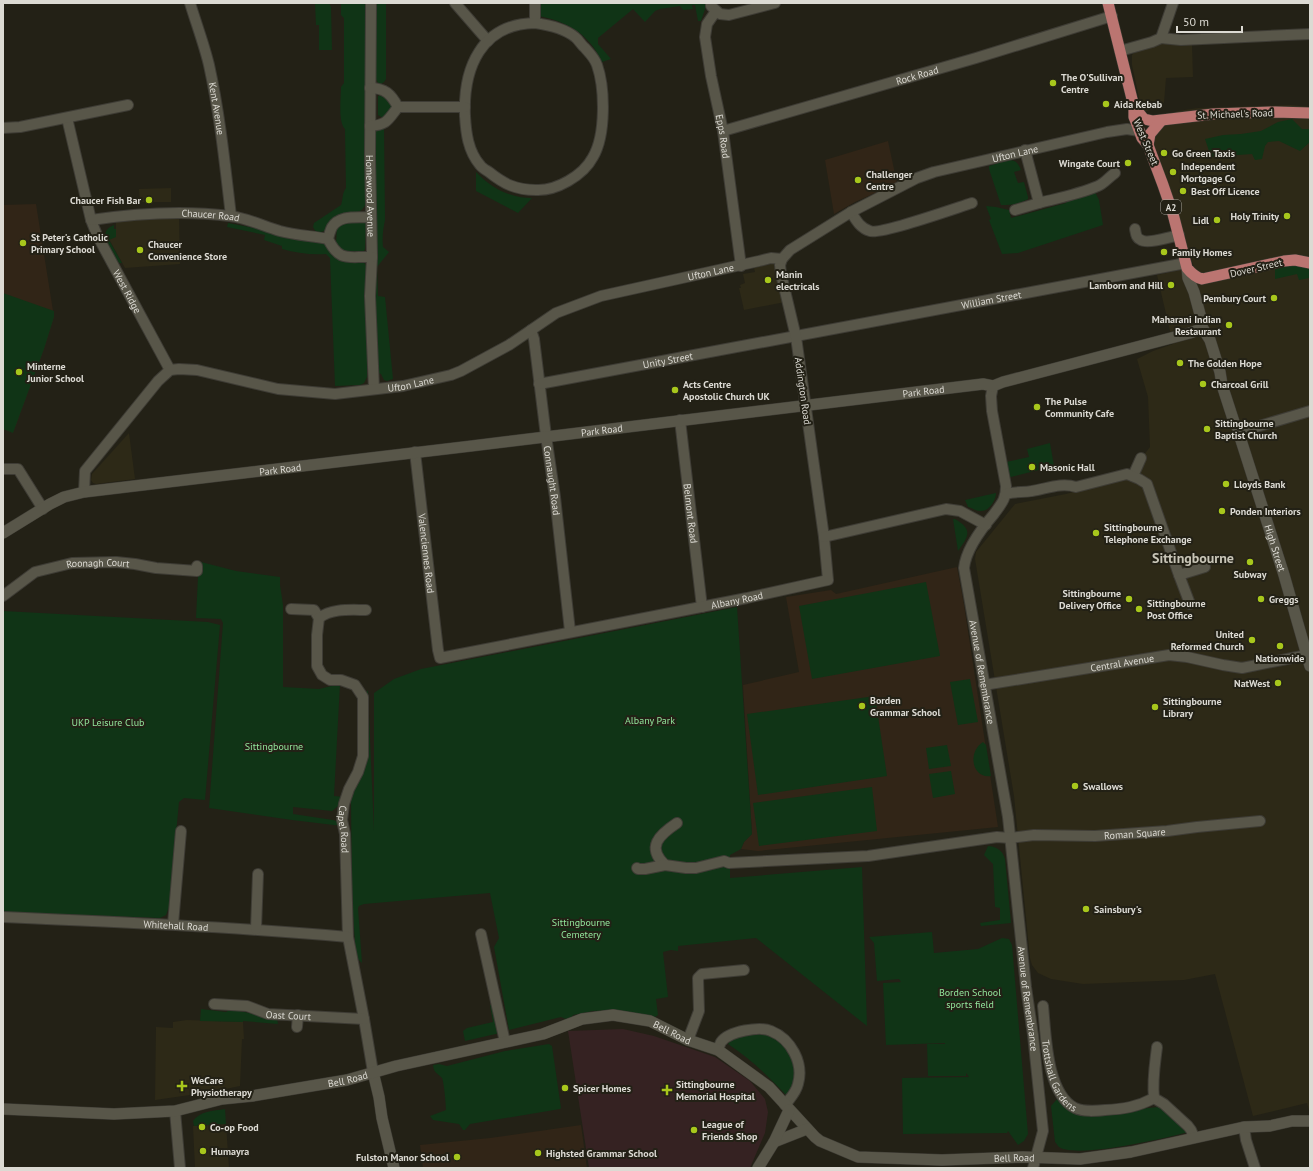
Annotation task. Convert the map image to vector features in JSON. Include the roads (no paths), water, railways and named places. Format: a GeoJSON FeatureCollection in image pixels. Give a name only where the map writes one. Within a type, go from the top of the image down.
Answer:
{"type":"FeatureCollection","features":[{"type":"Feature","properties":{"kind":"main road","name":"A2"},"geometry":{"type":"LineString","coordinates":[[1108,3],[1134,107]]}},
{"type":"Feature","properties":{"kind":"main road","name":"St. Michael's Road"},"geometry":{"type":"LineString","coordinates":[[1134,107],[1146,120],[1161,121],[1174,118],[1213,114],[1275,112],[1310,113]]}},
{"type":"Feature","properties":{"kind":"main road","name":"West Street"},"geometry":{"type":"LineString","coordinates":[[1134,107],[1134,117],[1139,131],[1148,146],[1165,191],[1187,265]]}},
{"type":"Feature","properties":{"kind":"main road"},"geometry":{"type":"LineString","coordinates":[[1148,146],[1150,134],[1161,121]]}},
{"type":"Feature","properties":{"kind":"main road","name":"Dover Street"},"geometry":{"type":"LineString","coordinates":[[1202,279],[1284,261],[1295,260],[1310,263]]}},
{"type":"Feature","properties":{"kind":"main road"},"geometry":{"type":"LineString","coordinates":[[1187,265],[1193,274],[1202,279]]}},
{"type":"Feature","properties":{"kind":"street","name":"Kent Avenue"},"geometry":{"type":"LineString","coordinates":[[190,3],[208,63],[214,89],[231,216]]}},
{"type":"Feature","properties":{"kind":"street","name":"Homewood Avenue"},"geometry":{"type":"LineString","coordinates":[[371,3],[370,126],[372,257],[370,296],[374,389]]}},
{"type":"Feature","properties":{"kind":"street"},"geometry":{"type":"LineString","coordinates":[[455,3],[488,41]]}},
{"type":"Feature","properties":{"kind":"street"},"geometry":{"type":"LineString","coordinates":[[535,3],[535,24]]}},
{"type":"Feature","properties":{"kind":"street"},"geometry":{"type":"LineString","coordinates":[[714,7],[720,14],[729,15],[775,3]]}},
{"type":"Feature","properties":{"kind":"street"},"geometry":{"type":"LineString","coordinates":[[1160,38],[1173,3]]}},
{"type":"Feature","properties":{"kind":"street","name":"Epps Road"},"geometry":{"type":"LineString","coordinates":[[714,7],[707,24],[705,37],[722,131],[741,266]]}},
{"type":"Feature","properties":{"kind":"street","name":"Rock Road"},"geometry":{"type":"LineString","coordinates":[[722,131],[976,58],[1112,16]]}},
{"type":"Feature","properties":{"kind":"street"},"geometry":{"type":"LineString","coordinates":[[522,24],[550,26],[562,29],[576,37],[591,53],[596,63],[601,90],[601,129],[594,157],[588,165],[572,179],[556,188],[537,191],[523,190],[506,185],[480,165],[472,153],[467,138],[465,106],[468,79],[471,65],[478,52],[488,41],[510,27],[522,24]]}},
{"type":"Feature","properties":{"kind":"street"},"geometry":{"type":"LineString","coordinates":[[1120,51],[1160,38],[1181,40],[1310,34]]}},
{"type":"Feature","properties":{"kind":"street"},"geometry":{"type":"LineString","coordinates":[[370,88],[383,90],[392,97],[398,107]]}},
{"type":"Feature","properties":{"kind":"street"},"geometry":{"type":"LineString","coordinates":[[3,128],[20,127],[128,105]]}},
{"type":"Feature","properties":{"kind":"street"},"geometry":{"type":"LineString","coordinates":[[398,107],[465,106]]}},
{"type":"Feature","properties":{"kind":"street"},"geometry":{"type":"LineString","coordinates":[[370,126],[379,125],[386,122],[398,107]]}},
{"type":"Feature","properties":{"kind":"street","name":"West Ridge"},"geometry":{"type":"LineString","coordinates":[[67,118],[91,220],[97,235],[170,370]]}},
{"type":"Feature","properties":{"kind":"street","name":"Ufton Lane"},"geometry":{"type":"LineString","coordinates":[[170,370],[197,370],[278,389],[335,394],[403,386],[451,375],[487,358],[556,313],[601,296],[686,276],[741,266],[771,258],[782,259],[790,250],[851,212],[900,186],[934,172],[1108,132],[1127,129],[1139,131]]}},
{"type":"Feature","properties":{"kind":"street"},"geometry":{"type":"LineString","coordinates":[[1025,150],[1040,202]]}},
{"type":"Feature","properties":{"kind":"street"},"geometry":{"type":"LineString","coordinates":[[1015,210],[1099,186],[1115,173]]}},
{"type":"Feature","properties":{"kind":"street"},"geometry":{"type":"LineString","coordinates":[[851,212],[861,227],[871,232],[895,227],[972,203]]}},
{"type":"Feature","properties":{"kind":"street","name":"Chaucer Road"},"geometry":{"type":"LineString","coordinates":[[91,220],[161,212],[188,212],[231,216],[280,231],[328,239]]}},
{"type":"Feature","properties":{"kind":"street"},"geometry":{"type":"LineString","coordinates":[[371,217],[343,218],[336,222],[331,228],[328,239],[332,248],[338,254],[345,256],[372,257]]}},
{"type":"Feature","properties":{"kind":"street"},"geometry":{"type":"LineString","coordinates":[[1135,229],[1136,236],[1141,241],[1148,242],[1179,235]]}},
{"type":"Feature","properties":{"kind":"street","name":"Addington Road"},"geometry":{"type":"LineString","coordinates":[[782,259],[780,265],[781,274],[796,337],[804,404],[824,537]]}},
{"type":"Feature","properties":{"kind":"street","name":"West Street"},"geometry":{"type":"LineString","coordinates":[[1187,265],[1188,278],[1194,292],[1202,326],[1210,340],[1220,372],[1222,385],[1234,422],[1239,430]]}},
{"type":"Feature","properties":{"kind":"street","name":"William Street"},"geometry":{"type":"LineString","coordinates":[[796,337],[1187,265]]}},
{"type":"Feature","properties":{"kind":"street"},"geometry":{"type":"LineString","coordinates":[[1194,292],[1196,285],[1202,279]]}},
{"type":"Feature","properties":{"kind":"street","name":"Park Road"},"geometry":{"type":"LineString","coordinates":[[3,534],[43,508],[64,497],[84,492],[334,463],[804,404],[983,384],[993,386],[1003,382],[1190,333],[1198,330],[1202,326]]}},
{"type":"Feature","properties":{"kind":"street","name":"Connaught Road"},"geometry":{"type":"LineString","coordinates":[[531,330],[534,338],[555,497],[570,632]]}},
{"type":"Feature","properties":{"kind":"street","name":"Unity Street"},"geometry":{"type":"LineString","coordinates":[[539,384],[796,337]]}},
{"type":"Feature","properties":{"kind":"street"},"geometry":{"type":"LineString","coordinates":[[84,492],[85,471],[158,381],[170,370]]}},
{"type":"Feature","properties":{"kind":"street"},"geometry":{"type":"LineString","coordinates":[[993,386],[991,396],[992,411],[1006,486],[1006,494],[1016,491],[1030,492],[1067,484],[1076,487],[1127,474],[1147,484],[1190,604]]}},
{"type":"Feature","properties":{"kind":"street"},"geometry":{"type":"LineString","coordinates":[[1239,430],[1246,430],[1310,410]]}},
{"type":"Feature","properties":{"kind":"street","name":"Belmont Road"},"geometry":{"type":"LineString","coordinates":[[680,420],[702,607]]}},
{"type":"Feature","properties":{"kind":"street","name":"High Street"},"geometry":{"type":"LineString","coordinates":[[1239,430],[1284,575],[1308,660]]}},
{"type":"Feature","properties":{"kind":"street","name":"Valenciennes Road"},"geometry":{"type":"LineString","coordinates":[[415,452],[439,655]]}},
{"type":"Feature","properties":{"kind":"street"},"geometry":{"type":"LineString","coordinates":[[1133,476],[1141,458]]}},
{"type":"Feature","properties":{"kind":"street"},"geometry":{"type":"LineString","coordinates":[[3,469],[18,469],[43,508]]}},
{"type":"Feature","properties":{"kind":"street","name":"Avenue of Remembrance"},"geometry":{"type":"LineString","coordinates":[[1006,494],[1003,502],[993,514],[967,554],[964,568],[1003,787],[1010,838],[1043,1132],[1034,1163]]}},
{"type":"Feature","properties":{"kind":"street"},"geometry":{"type":"LineString","coordinates":[[824,537],[946,509],[960,512],[986,525]]}},
{"type":"Feature","properties":{"kind":"street","name":"Albany Road"},"geometry":{"type":"LineString","coordinates":[[439,655],[440,658],[702,607],[828,580],[824,537]]}},
{"type":"Feature","properties":{"kind":"street","name":"Roonagh Court"},"geometry":{"type":"LineString","coordinates":[[3,596],[35,572],[72,563],[116,562],[156,568],[197,571],[197,566]]}},
{"type":"Feature","properties":{"kind":"street"},"geometry":{"type":"LineString","coordinates":[[1179,575],[1205,567]]}},
{"type":"Feature","properties":{"kind":"street"},"geometry":{"type":"LineString","coordinates":[[291,609],[314,610],[319,618],[325,613],[366,610]]}},
{"type":"Feature","properties":{"kind":"street","name":"Capel Road"},"geometry":{"type":"LineString","coordinates":[[319,618],[317,635],[317,666],[322,675],[330,680],[341,680],[355,685],[363,697],[363,756],[358,772],[349,789],[344,804],[342,820],[345,834],[348,937],[373,1072]]}},
{"type":"Feature","properties":{"kind":"street","name":"Central Avenue"},"geometry":{"type":"LineString","coordinates":[[984,685],[1169,655],[1242,668],[1281,660],[1308,660]]}},
{"type":"Feature","properties":{"kind":"street","name":"Roman Square"},"geometry":{"type":"LineString","coordinates":[[1010,838],[1034,835],[1095,836],[1160,832],[1197,826],[1260,821]]}},
{"type":"Feature","properties":{"kind":"street"},"geometry":{"type":"LineString","coordinates":[[665,865],[658,858],[655,848],[659,837],[677,823]]}},
{"type":"Feature","properties":{"kind":"street"},"geometry":{"type":"LineString","coordinates":[[173,924],[180,831]]}},
{"type":"Feature","properties":{"kind":"street"},"geometry":{"type":"LineString","coordinates":[[637,868],[645,869],[665,865],[696,868],[724,860],[729,863],[868,856],[997,838],[1010,838]]}},
{"type":"Feature","properties":{"kind":"street"},"geometry":{"type":"LineString","coordinates":[[256,929],[258,874]]}},
{"type":"Feature","properties":{"kind":"street","name":"Whitehall Road"},"geometry":{"type":"LineString","coordinates":[[3,916],[256,929],[348,937]]}},
{"type":"Feature","properties":{"kind":"street"},"geometry":{"type":"LineString","coordinates":[[480,934],[505,1042]]}},
{"type":"Feature","properties":{"kind":"street"},"geometry":{"type":"LineString","coordinates":[[688,1040],[698,1010],[698,978],[702,974],[744,970]]}},
{"type":"Feature","properties":{"kind":"street","name":"Oast Court"},"geometry":{"type":"LineString","coordinates":[[214,1004],[247,1006],[268,1014],[364,1019]]}},
{"type":"Feature","properties":{"kind":"street","name":"Trottshall Gardens"},"geometry":{"type":"LineString","coordinates":[[1043,1006],[1050,1070],[1060,1094],[1068,1103],[1083,1111],[1095,1111],[1136,1106],[1154,1098]]}},
{"type":"Feature","properties":{"kind":"street"},"geometry":{"type":"LineString","coordinates":[[297,1027],[298,1015]]}},
{"type":"Feature","properties":{"kind":"street","name":"Bell Road"},"geometry":{"type":"LineString","coordinates":[[3,1108],[114,1114],[175,1111],[222,1099],[252,1096],[347,1080],[396,1066],[543,1034],[582,1018],[613,1015],[650,1021],[688,1040],[718,1050],[769,1087],[807,1129],[820,1140],[858,1157],[1034,1163],[1080,1159],[1131,1152],[1244,1127],[1270,1126],[1292,1121],[1310,1121]]}},
{"type":"Feature","properties":{"kind":"street"},"geometry":{"type":"LineString","coordinates":[[718,1050],[722,1041],[737,1033],[753,1030],[770,1031],[789,1044],[800,1067],[800,1076],[794,1094],[787,1107],[774,1142],[758,1168]]}},
{"type":"Feature","properties":{"kind":"street"},"geometry":{"type":"LineString","coordinates":[[1157,1046],[1153,1074],[1154,1098],[1164,1104],[1188,1126],[1194,1137]]}},
{"type":"Feature","properties":{"kind":"street"},"geometry":{"type":"LineString","coordinates":[[373,1072],[394,1168]]}},
{"type":"Feature","properties":{"kind":"street"},"geometry":{"type":"LineString","coordinates":[[175,1111],[180,1168]]}},
{"type":"Feature","properties":{"kind":"street"},"geometry":{"type":"LineString","coordinates":[[1244,1127],[1246,1140],[1255,1168]]}},
{"type":"Feature","properties":{"kind":"street"},"geometry":{"type":"LineString","coordinates":[[774,1142],[807,1129]]}},
{"type":"Feature","properties":{"kind":"place","name":"The O'Sullivan Centre"},"geometry":{"type":"Point","coordinates":[1053,83]}},
{"type":"Feature","properties":{"kind":"place","name":"Aida Kebab"},"geometry":{"type":"Point","coordinates":[1106,104]}},
{"type":"Feature","properties":{"kind":"place","name":"Go Green Taxis"},"geometry":{"type":"Point","coordinates":[1164,153]}},
{"type":"Feature","properties":{"kind":"place","name":"Wingate Court"},"geometry":{"type":"Point","coordinates":[1128,163]}},
{"type":"Feature","properties":{"kind":"place","name":"Independent Mortgage Co"},"geometry":{"type":"Point","coordinates":[1173,172]}},
{"type":"Feature","properties":{"kind":"place","name":"Challenger Centre"},"geometry":{"type":"Point","coordinates":[858,180]}},
{"type":"Feature","properties":{"kind":"place","name":"Best Off Licence"},"geometry":{"type":"Point","coordinates":[1183,191]}},
{"type":"Feature","properties":{"kind":"place","name":"Chaucer Fish Bar"},"geometry":{"type":"Point","coordinates":[149,200]}},
{"type":"Feature","properties":{"kind":"place","name":"Holy Trinity"},"geometry":{"type":"Point","coordinates":[1287,216]}},
{"type":"Feature","properties":{"kind":"place","name":"Lidl"},"geometry":{"type":"Point","coordinates":[1217,220]}},
{"type":"Feature","properties":{"kind":"place","name":"St Peter's Catholic Primary School"},"geometry":{"type":"Point","coordinates":[23,243]}},
{"type":"Feature","properties":{"kind":"place","name":"Chaucer Convenience Store"},"geometry":{"type":"Point","coordinates":[140,250]}},
{"type":"Feature","properties":{"kind":"place","name":"Family Homes"},"geometry":{"type":"Point","coordinates":[1164,252]}},
{"type":"Feature","properties":{"kind":"place","name":"Manin electricals"},"geometry":{"type":"Point","coordinates":[768,280]}},
{"type":"Feature","properties":{"kind":"place","name":"Lamborn and Hill"},"geometry":{"type":"Point","coordinates":[1171,285]}},
{"type":"Feature","properties":{"kind":"place","name":"Pembury Court"},"geometry":{"type":"Point","coordinates":[1274,298]}},
{"type":"Feature","properties":{"kind":"place","name":"Maharani Indian Restaurant"},"geometry":{"type":"Point","coordinates":[1229,325]}},
{"type":"Feature","properties":{"kind":"place","name":"The Golden Hope"},"geometry":{"type":"Point","coordinates":[1180,363]}},
{"type":"Feature","properties":{"kind":"place","name":"Minterne Junior School"},"geometry":{"type":"Point","coordinates":[19,372]}},
{"type":"Feature","properties":{"kind":"place","name":"Charcoal Grill"},"geometry":{"type":"Point","coordinates":[1203,384]}},
{"type":"Feature","properties":{"kind":"place","name":"Acts Centre Apostolic Church UK"},"geometry":{"type":"Point","coordinates":[675,390]}},
{"type":"Feature","properties":{"kind":"place","name":"The Pulse Community Cafe"},"geometry":{"type":"Point","coordinates":[1037,407]}},
{"type":"Feature","properties":{"kind":"place","name":"Sittingbourne Baptist Church"},"geometry":{"type":"Point","coordinates":[1207,429]}},
{"type":"Feature","properties":{"kind":"place","name":"Masonic Hall"},"geometry":{"type":"Point","coordinates":[1032,467]}},
{"type":"Feature","properties":{"kind":"place","name":"Lloyds Bank"},"geometry":{"type":"Point","coordinates":[1226,484]}},
{"type":"Feature","properties":{"kind":"place","name":"Ponden Interiors"},"geometry":{"type":"Point","coordinates":[1222,511]}},
{"type":"Feature","properties":{"kind":"place","name":"Sittingbourne Telephone Exchange"},"geometry":{"type":"Point","coordinates":[1096,533]}},
{"type":"Feature","properties":{"kind":"place","name":"Subway"},"geometry":{"type":"Point","coordinates":[1250,562]}},
{"type":"Feature","properties":{"kind":"place","name":"Sittingbourne Delivery Office"},"geometry":{"type":"Point","coordinates":[1129,599]}},
{"type":"Feature","properties":{"kind":"place","name":"Greggs"},"geometry":{"type":"Point","coordinates":[1261,599]}},
{"type":"Feature","properties":{"kind":"place","name":"Sittingbourne Post Office"},"geometry":{"type":"Point","coordinates":[1139,609]}},
{"type":"Feature","properties":{"kind":"place","name":"United Reformed Church"},"geometry":{"type":"Point","coordinates":[1252,640]}},
{"type":"Feature","properties":{"kind":"place","name":"Nationwide"},"geometry":{"type":"Point","coordinates":[1280,646]}},
{"type":"Feature","properties":{"kind":"place","name":"NatWest"},"geometry":{"type":"Point","coordinates":[1278,683]}},
{"type":"Feature","properties":{"kind":"place","name":"Borden Grammar School"},"geometry":{"type":"Point","coordinates":[862,706]}},
{"type":"Feature","properties":{"kind":"place","name":"Sittingbourne Library"},"geometry":{"type":"Point","coordinates":[1155,707]}},
{"type":"Feature","properties":{"kind":"place","name":"Swallows"},"geometry":{"type":"Point","coordinates":[1075,786]}},
{"type":"Feature","properties":{"kind":"place","name":"Sainsbury's"},"geometry":{"type":"Point","coordinates":[1086,909]}},
{"type":"Feature","properties":{"kind":"place","name":"WeCare Physiotherapy"},"geometry":{"type":"Point","coordinates":[182,1086]}},
{"type":"Feature","properties":{"kind":"place","name":"Spicer Homes"},"geometry":{"type":"Point","coordinates":[565,1088]}},
{"type":"Feature","properties":{"kind":"place","name":"Sittingbourne Memorial Hospital"},"geometry":{"type":"Point","coordinates":[667,1090]}},
{"type":"Feature","properties":{"kind":"place","name":"Co-op Food"},"geometry":{"type":"Point","coordinates":[202,1127]}},
{"type":"Feature","properties":{"kind":"place","name":"League of Friends Shop"},"geometry":{"type":"Point","coordinates":[694,1130]}},
{"type":"Feature","properties":{"kind":"place","name":"Humayra"},"geometry":{"type":"Point","coordinates":[203,1151]}},
{"type":"Feature","properties":{"kind":"place","name":"Highsted Grammar School"},"geometry":{"type":"Point","coordinates":[538,1153]}},
{"type":"Feature","properties":{"kind":"place","name":"Fulston Manor School"},"geometry":{"type":"Point","coordinates":[457,1157]}},
{"type":"Feature","properties":{"kind":"district","name":"Sittingbourne"},"geometry":{"type":"Point","coordinates":[1193,558]}},
{"type":"Feature","properties":{"kind":"park label","name":"Albany Park"},"geometry":{"type":"Point","coordinates":[650,720]}},
{"type":"Feature","properties":{"kind":"park label","name":"UKP Leisure Club"},"geometry":{"type":"Point","coordinates":[108,722]}},
{"type":"Feature","properties":{"kind":"park label","name":"Sittingbourne Cemetery"},"geometry":{"type":"Point","coordinates":[581,928]}},
{"type":"Feature","properties":{"kind":"park label","name":"Borden School sports field"},"geometry":{"type":"Point","coordinates":[970,998]}}]}
